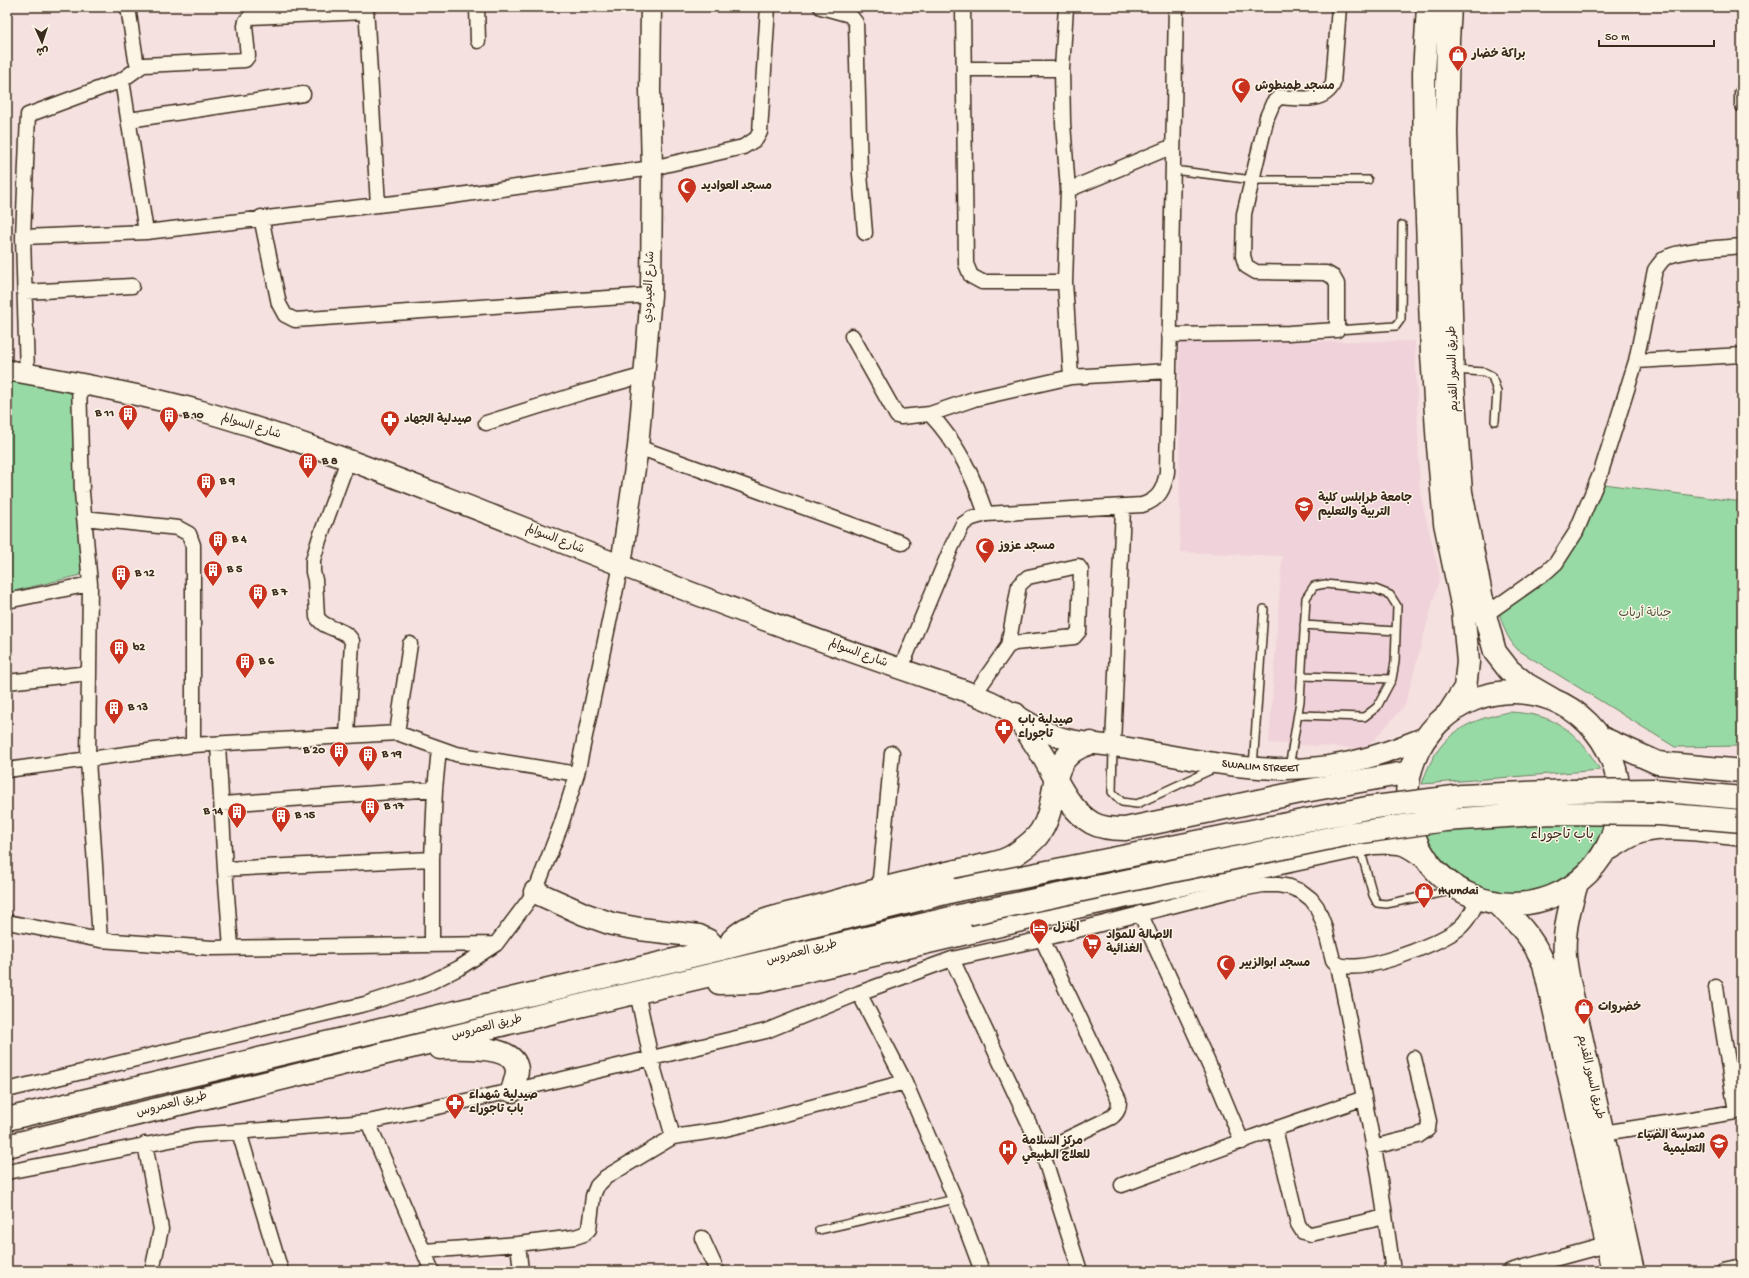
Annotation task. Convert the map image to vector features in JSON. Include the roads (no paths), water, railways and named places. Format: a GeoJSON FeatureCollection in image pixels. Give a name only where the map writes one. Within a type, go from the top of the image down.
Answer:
{"type":"FeatureCollection","features":[{"type":"Feature","properties":{"kind":"main road","name":"شارع العيدودي"},"geometry":{"type":"LineString","coordinates":[[620,565],[638,446],[651,295],[651,7]]}},
{"type":"Feature","properties":{"kind":"main road","name":"طريق السور القديم"},"geometry":{"type":"LineString","coordinates":[[1428,7],[1424,73],[1425,166],[1432,353],[1445,523],[1463,609],[1468,662],[1465,688],[1449,713]]}},
{"type":"Feature","properties":{"kind":"main road","name":"طريق السور القديم"},"geometry":{"type":"LineString","coordinates":[[1450,7],[1446,132],[1453,370],[1461,492],[1485,615],[1495,652],[1509,670],[1526,684],[1552,699]]}},
{"type":"Feature","properties":{"kind":"main road","name":"شارع السوالم"},"geometry":{"type":"LineString","coordinates":[[7,370],[78,382],[204,412],[281,436],[348,460],[620,565],[900,670],[974,695],[1015,714],[1046,732],[1067,740],[1091,743]]}},
{"type":"Feature","properties":{"kind":"main road"},"geometry":{"type":"LineString","coordinates":[[1427,859],[1413,832],[1407,802],[1410,772],[1426,737],[1449,713],[1473,700],[1499,693],[1526,692],[1552,699],[1571,708],[1602,738],[1618,774],[1619,813],[1607,850]]}},
{"type":"Feature","properties":{"kind":"main road"},"geometry":{"type":"LineString","coordinates":[[1015,714],[1044,758],[1056,781],[1072,805],[1092,823],[1109,828],[1125,829],[1305,791],[1410,772]]}},
{"type":"Feature","properties":{"kind":"main road","name":"SWALIM STREET"},"geometry":{"type":"LineString","coordinates":[[1091,743],[1113,745],[1223,765],[1317,768],[1354,762],[1426,737]]}},
{"type":"Feature","properties":{"kind":"main road"},"geometry":{"type":"LineString","coordinates":[[1602,738],[1658,764],[1742,770]]}},
{"type":"Feature","properties":{"kind":"main road"},"geometry":{"type":"LineString","coordinates":[[535,892],[584,914],[612,924],[698,936],[721,949],[745,929],[766,921],[879,889],[1008,859],[1030,845],[1041,831],[1048,814],[1059,767],[1070,753],[1080,746],[1091,743]]}},
{"type":"Feature","properties":{"kind":"main road","name":"طريق العمروس"},"geometry":{"type":"LineString","coordinates":[[7,1119],[721,949],[957,890],[1367,808],[1462,796],[1570,791],[1654,790],[1742,798]]}},
{"type":"Feature","properties":{"kind":"main road","name":"طريق العمروس"},"geometry":{"type":"LineString","coordinates":[[7,1146],[409,1047],[968,914],[1349,834],[1445,820],[1559,813],[1659,814],[1742,820]]}},
{"type":"Feature","properties":{"kind":"main road"},"geometry":{"type":"LineString","coordinates":[[1478,897],[1524,903],[1552,896],[1577,882],[1607,850],[1638,833],[1668,829],[1742,835]]}},
{"type":"Feature","properties":{"kind":"main road"},"geometry":{"type":"LineString","coordinates":[[686,981],[723,983],[758,982],[1081,906],[1360,846],[1393,841],[1408,845],[1427,859]]}},
{"type":"Feature","properties":{"kind":"main road","name":"طريق السور القديم"},"geometry":{"type":"LineString","coordinates":[[1427,859],[1442,876],[1521,925],[1530,937],[1544,964],[1613,1271]]}},
{"type":"Feature","properties":{"kind":"main road","name":"طريق السور القديم"},"geometry":{"type":"LineString","coordinates":[[1577,882],[1570,906],[1567,924],[1565,956],[1572,995],[1633,1271]]}},
{"type":"Feature","properties":{"kind":"main road"},"geometry":{"type":"LineString","coordinates":[[409,1047],[489,1049],[506,1054],[514,1061],[517,1070],[512,1091]]}},
{"type":"Feature","properties":{"kind":"street"},"geometry":{"type":"LineString","coordinates":[[128,7],[136,60],[140,67]]}},
{"type":"Feature","properties":{"kind":"street"},"geometry":{"type":"LineString","coordinates":[[477,7],[478,41]]}},
{"type":"Feature","properties":{"kind":"street"},"geometry":{"type":"LineString","coordinates":[[23,237],[146,232],[262,217],[438,198],[652,168],[743,147],[756,139],[760,132],[768,7]]}},
{"type":"Feature","properties":{"kind":"street"},"geometry":{"type":"LineString","coordinates":[[821,7],[850,15],[856,23],[860,174],[865,233]]}},
{"type":"Feature","properties":{"kind":"street"},"geometry":{"type":"LineString","coordinates":[[963,7],[966,264],[971,276],[982,282],[1065,282]]}},
{"type":"Feature","properties":{"kind":"street"},"geometry":{"type":"LineString","coordinates":[[1066,7],[1062,69],[1063,123],[1068,190],[1065,282],[1071,377]]}},
{"type":"Feature","properties":{"kind":"street"},"geometry":{"type":"LineString","coordinates":[[900,670],[952,546],[963,524],[972,518],[986,514],[1123,507],[1150,503],[1160,494],[1165,484],[1167,472],[1176,7]]}},
{"type":"Feature","properties":{"kind":"street"},"geometry":{"type":"LineString","coordinates":[[1169,335],[1289,333],[1337,330],[1337,284],[1333,277],[1326,273],[1256,272],[1246,266],[1243,256],[1244,214],[1253,180],[1266,117],[1272,103],[1279,97],[1317,98],[1330,91],[1333,84],[1339,7]]}},
{"type":"Feature","properties":{"kind":"street"},"geometry":{"type":"LineString","coordinates":[[28,374],[23,237],[28,115],[122,80],[144,65],[245,60],[248,56],[245,26],[246,21],[250,16],[366,10],[378,205]]}},
{"type":"Feature","properties":{"kind":"street"},"geometry":{"type":"LineString","coordinates":[[964,69],[1062,69]]}},
{"type":"Feature","properties":{"kind":"street"},"geometry":{"type":"LineString","coordinates":[[122,80],[146,232]]}},
{"type":"Feature","properties":{"kind":"street"},"geometry":{"type":"LineString","coordinates":[[1742,93],[1742,105]]}},
{"type":"Feature","properties":{"kind":"street"},"geometry":{"type":"LineString","coordinates":[[128,120],[303,94]]}},
{"type":"Feature","properties":{"kind":"street"},"geometry":{"type":"LineString","coordinates":[[1068,190],[1173,146]]}},
{"type":"Feature","properties":{"kind":"street"},"geometry":{"type":"LineString","coordinates":[[262,217],[279,304],[284,315],[295,320],[651,295]]}},
{"type":"Feature","properties":{"kind":"street"},"geometry":{"type":"LineString","coordinates":[[1485,615],[1546,572],[1556,563],[1576,532],[1601,472],[1636,361],[1655,270],[1659,264],[1665,258],[1676,254],[1742,246]]}},
{"type":"Feature","properties":{"kind":"street"},"geometry":{"type":"LineString","coordinates":[[25,292],[132,286]]}},
{"type":"Feature","properties":{"kind":"street"},"geometry":{"type":"LineString","coordinates":[[852,336],[890,406],[897,416],[901,417],[930,414],[974,399],[1071,377],[1168,371]]}},
{"type":"Feature","properties":{"kind":"street"},"geometry":{"type":"LineString","coordinates":[[1636,361],[1742,355]]}},
{"type":"Feature","properties":{"kind":"street"},"geometry":{"type":"LineString","coordinates":[[486,423],[644,375]]}},
{"type":"Feature","properties":{"kind":"street"},"geometry":{"type":"LineString","coordinates":[[78,382],[82,492],[90,584],[88,760],[100,940]]}},
{"type":"Feature","properties":{"kind":"street"},"geometry":{"type":"LineString","coordinates":[[930,414],[956,445],[975,481],[986,514]]}},
{"type":"Feature","properties":{"kind":"street"},"geometry":{"type":"LineString","coordinates":[[638,446],[902,543]]}},
{"type":"Feature","properties":{"kind":"street"},"geometry":{"type":"LineString","coordinates":[[347,735],[352,641],[349,635],[320,622],[316,610],[315,580],[312,572],[313,560],[319,540],[348,460]]}},
{"type":"Feature","properties":{"kind":"street"},"geometry":{"type":"LineString","coordinates":[[1113,745],[1123,507]]}},
{"type":"Feature","properties":{"kind":"street"},"geometry":{"type":"LineString","coordinates":[[84,518],[178,528],[188,534],[193,546],[193,745]]}},
{"type":"Feature","properties":{"kind":"street"},"geometry":{"type":"LineString","coordinates":[[7,1090],[365,1004],[425,986],[459,968],[496,944],[535,892],[562,825],[577,774],[620,565]]}},
{"type":"Feature","properties":{"kind":"street"},"geometry":{"type":"LineString","coordinates":[[974,695],[1008,646],[1019,585],[1022,581],[1028,577],[1078,566],[1081,570],[1077,634],[1074,637],[1014,643],[1008,646]]}},
{"type":"Feature","properties":{"kind":"street"},"geometry":{"type":"LineString","coordinates":[[8,598],[90,584]]}},
{"type":"Feature","properties":{"kind":"street"},"geometry":{"type":"LineString","coordinates":[[397,733],[410,644]]}},
{"type":"Feature","properties":{"kind":"street"},"geometry":{"type":"LineString","coordinates":[[7,682],[89,673]]}},
{"type":"Feature","properties":{"kind":"street"},"geometry":{"type":"LineString","coordinates":[[7,770],[193,745],[397,733],[456,754],[577,774]]}},
{"type":"Feature","properties":{"kind":"street"},"geometry":{"type":"LineString","coordinates":[[218,744],[231,947]]}},
{"type":"Feature","properties":{"kind":"street"},"geometry":{"type":"LineString","coordinates":[[432,945],[432,859],[435,789],[439,749]]}},
{"type":"Feature","properties":{"kind":"street"},"geometry":{"type":"LineString","coordinates":[[879,889],[892,753]]}},
{"type":"Feature","properties":{"kind":"street"},"geometry":{"type":"LineString","coordinates":[[222,804],[435,789]]}},
{"type":"Feature","properties":{"kind":"street"},"geometry":{"type":"LineString","coordinates":[[225,869],[432,859]]}},
{"type":"Feature","properties":{"kind":"street"},"geometry":{"type":"LineString","coordinates":[[7,1172],[196,1135],[368,1122],[512,1091],[766,1031],[859,993],[952,959],[1230,891],[1263,885],[1278,885],[1290,887],[1311,898],[1317,907],[1324,925],[1332,957],[1338,965],[1364,1098],[1394,1271]]}},
{"type":"Feature","properties":{"kind":"street"},"geometry":{"type":"LineString","coordinates":[[1338,965],[1355,966],[1398,958],[1448,936],[1459,928],[1473,911],[1478,897]]}},
{"type":"Feature","properties":{"kind":"street"},"geometry":{"type":"LineString","coordinates":[[1140,913],[1220,1089],[1242,1142]]}},
{"type":"Feature","properties":{"kind":"street"},"geometry":{"type":"LineString","coordinates":[[7,922],[100,940],[212,948],[496,944]]}},
{"type":"Feature","properties":{"kind":"street"},"geometry":{"type":"LineString","coordinates":[[1042,938],[1119,1100],[1117,1112],[1112,1117],[1042,1151]]}},
{"type":"Feature","properties":{"kind":"street"},"geometry":{"type":"LineString","coordinates":[[952,959],[1042,1151],[1080,1271]]}},
{"type":"Feature","properties":{"kind":"street"},"geometry":{"type":"LineString","coordinates":[[1603,1133],[1739,1111],[1716,987]]}},
{"type":"Feature","properties":{"kind":"street"},"geometry":{"type":"LineString","coordinates":[[638,992],[651,1059],[672,1137]]}},
{"type":"Feature","properties":{"kind":"street"},"geometry":{"type":"LineString","coordinates":[[859,993],[905,1082],[955,1199],[982,1271]]}},
{"type":"Feature","properties":{"kind":"street"},"geometry":{"type":"LineString","coordinates":[[1373,1148],[1418,1136],[1428,1129],[1429,1121],[1414,1058]]}},
{"type":"Feature","properties":{"kind":"street"},"geometry":{"type":"LineString","coordinates":[[424,1251],[575,1238],[584,1234],[589,1228],[593,1196],[597,1186],[606,1177],[672,1137],[721,1130],[755,1122],[905,1082]]}},
{"type":"Feature","properties":{"kind":"street"},"geometry":{"type":"LineString","coordinates":[[1122,1186],[1364,1098]]}},
{"type":"Feature","properties":{"kind":"street"},"geometry":{"type":"LineString","coordinates":[[368,1122],[432,1271]]}},
{"type":"Feature","properties":{"kind":"street"},"geometry":{"type":"LineString","coordinates":[[1276,1129],[1298,1224],[1303,1232],[1311,1234],[1385,1217]]}},
{"type":"Feature","properties":{"kind":"street"},"geometry":{"type":"LineString","coordinates":[[239,1132],[281,1271]]}},
{"type":"Feature","properties":{"kind":"street"},"geometry":{"type":"LineString","coordinates":[[145,1144],[160,1229],[152,1271]]}},
{"type":"Feature","properties":{"kind":"street"},"geometry":{"type":"LineString","coordinates":[[702,1238],[717,1271]]}},
{"type":"Feature","properties":{"kind":"street"},"geometry":{"type":"LineString","coordinates":[[518,1244],[521,1271]]}},
{"type":"Feature","properties":{"kind":"street"},"geometry":{"type":"LineString","coordinates":[[1510,1271],[1606,1245]]}},
{"type":"Feature","properties":{"kind":"street"},"geometry":{"type":"LineString","coordinates":[[1723,1271],[1742,1267]]}},
{"type":"Feature","properties":{"kind":"lane"},"geometry":{"type":"LineString","coordinates":[[1173,170],[1253,180],[1368,180]]}},
{"type":"Feature","properties":{"kind":"lane"},"geometry":{"type":"LineString","coordinates":[[1337,330],[1396,326],[1401,319],[1402,225]]}},
{"type":"Feature","properties":{"kind":"lane"},"geometry":{"type":"LineString","coordinates":[[1453,370],[1484,372],[1492,376],[1497,392],[1495,421]]}},
{"type":"Feature","properties":{"kind":"lane"},"geometry":{"type":"LineString","coordinates":[[1289,768],[1298,715],[1302,676],[1306,598],[1314,586],[1325,584],[1375,589],[1390,595],[1397,606],[1392,679],[1377,707],[1364,717],[1298,715]]}},
{"type":"Feature","properties":{"kind":"lane"},"geometry":{"type":"LineString","coordinates":[[1254,767],[1264,609]]}},
{"type":"Feature","properties":{"kind":"lane"},"geometry":{"type":"LineString","coordinates":[[1304,625],[1396,631]]}},
{"type":"Feature","properties":{"kind":"lane"},"geometry":{"type":"LineString","coordinates":[[1302,676],[1392,679]]}},
{"type":"Feature","properties":{"kind":"lane"},"geometry":{"type":"LineString","coordinates":[[1113,745],[1112,792],[1122,802],[1137,804],[1223,765]]}},
{"type":"Feature","properties":{"kind":"lane"},"geometry":{"type":"LineString","coordinates":[[1360,846],[1373,895],[1377,903],[1386,904],[1478,897]]}},
{"type":"Feature","properties":{"kind":"lane"},"geometry":{"type":"LineString","coordinates":[[820,1230],[955,1199]]}},
{"type":"Feature","properties":{"kind":"place","name":"براكة خضار"},"geometry":{"type":"Point","coordinates":[1458,72]}},
{"type":"Feature","properties":{"kind":"place","name":"مسجد طمنطوش"},"geometry":{"type":"Point","coordinates":[1241,104]}},
{"type":"Feature","properties":{"kind":"place","name":"مسجد العواديد"},"geometry":{"type":"Point","coordinates":[687,204]}},
{"type":"Feature","properties":{"kind":"place","name":"B 11"},"geometry":{"type":"Point","coordinates":[128,431]}},
{"type":"Feature","properties":{"kind":"place","name":"B 10"},"geometry":{"type":"Point","coordinates":[169,433]}},
{"type":"Feature","properties":{"kind":"place","name":"صيدلية الجهاد"},"geometry":{"type":"Point","coordinates":[390,437]}},
{"type":"Feature","properties":{"kind":"place","name":"B 8"},"geometry":{"type":"Point","coordinates":[308,479]}},
{"type":"Feature","properties":{"kind":"place","name":"B 9"},"geometry":{"type":"Point","coordinates":[206,499]}},
{"type":"Feature","properties":{"kind":"place","name":"جامعة طرابلس كلية التربية والتعليم"},"geometry":{"type":"Point","coordinates":[1304,523]}},
{"type":"Feature","properties":{"kind":"place","name":"B 4"},"geometry":{"type":"Point","coordinates":[218,557]}},
{"type":"Feature","properties":{"kind":"place","name":"مسجد عزوز"},"geometry":{"type":"Point","coordinates":[985,564]}},
{"type":"Feature","properties":{"kind":"place","name":"B 5"},"geometry":{"type":"Point","coordinates":[213,587]}},
{"type":"Feature","properties":{"kind":"place","name":"B 12"},"geometry":{"type":"Point","coordinates":[121,591]}},
{"type":"Feature","properties":{"kind":"place","name":"B 7"},"geometry":{"type":"Point","coordinates":[258,610]}},
{"type":"Feature","properties":{"kind":"place","name":"b2"},"geometry":{"type":"Point","coordinates":[119,665]}},
{"type":"Feature","properties":{"kind":"place","name":"B 6"},"geometry":{"type":"Point","coordinates":[245,679]}},
{"type":"Feature","properties":{"kind":"place","name":"B 13"},"geometry":{"type":"Point","coordinates":[114,725]}},
{"type":"Feature","properties":{"kind":"place","name":"صيدلية باب تاجوراء"},"geometry":{"type":"Point","coordinates":[1004,745]}},
{"type":"Feature","properties":{"kind":"place","name":"B 20"},"geometry":{"type":"Point","coordinates":[339,768]}},
{"type":"Feature","properties":{"kind":"place","name":"B 19"},"geometry":{"type":"Point","coordinates":[368,772]}},
{"type":"Feature","properties":{"kind":"place","name":"B 17"},"geometry":{"type":"Point","coordinates":[370,824]}},
{"type":"Feature","properties":{"kind":"place","name":"B 14"},"geometry":{"type":"Point","coordinates":[237,829]}},
{"type":"Feature","properties":{"kind":"place","name":"B 15"},"geometry":{"type":"Point","coordinates":[281,833]}},
{"type":"Feature","properties":{"kind":"place","name":"Hyundai"},"geometry":{"type":"Point","coordinates":[1424,909]}},
{"type":"Feature","properties":{"kind":"place","name":"المنزل"},"geometry":{"type":"Point","coordinates":[1039,945]}},
{"type":"Feature","properties":{"kind":"place","name":"الاصالة للمواد الغذائية"},"geometry":{"type":"Point","coordinates":[1092,960]}},
{"type":"Feature","properties":{"kind":"place","name":"مسجد ابوالزبير"},"geometry":{"type":"Point","coordinates":[1226,981]}},
{"type":"Feature","properties":{"kind":"place","name":"خضروات"},"geometry":{"type":"Point","coordinates":[1584,1025]}},
{"type":"Feature","properties":{"kind":"place","name":"صيدلية شهداء باب تاجوراء"},"geometry":{"type":"Point","coordinates":[455,1120]}},
{"type":"Feature","properties":{"kind":"place","name":"مدرسة الضياء التعليمية"},"geometry":{"type":"Point","coordinates":[1719,1160]}},
{"type":"Feature","properties":{"kind":"place","name":"مركز السلامة للعلاج الطبيعي"},"geometry":{"type":"Point","coordinates":[1008,1166]}},
{"type":"Feature","properties":{"kind":"district","name":"باب تاجوراء"},"geometry":{"type":"Point","coordinates":[1562,835]}},
{"type":"Feature","properties":{"kind":"park label","name":"جبانة أرباب"},"geometry":{"type":"Point","coordinates":[1645,614]}}]}
